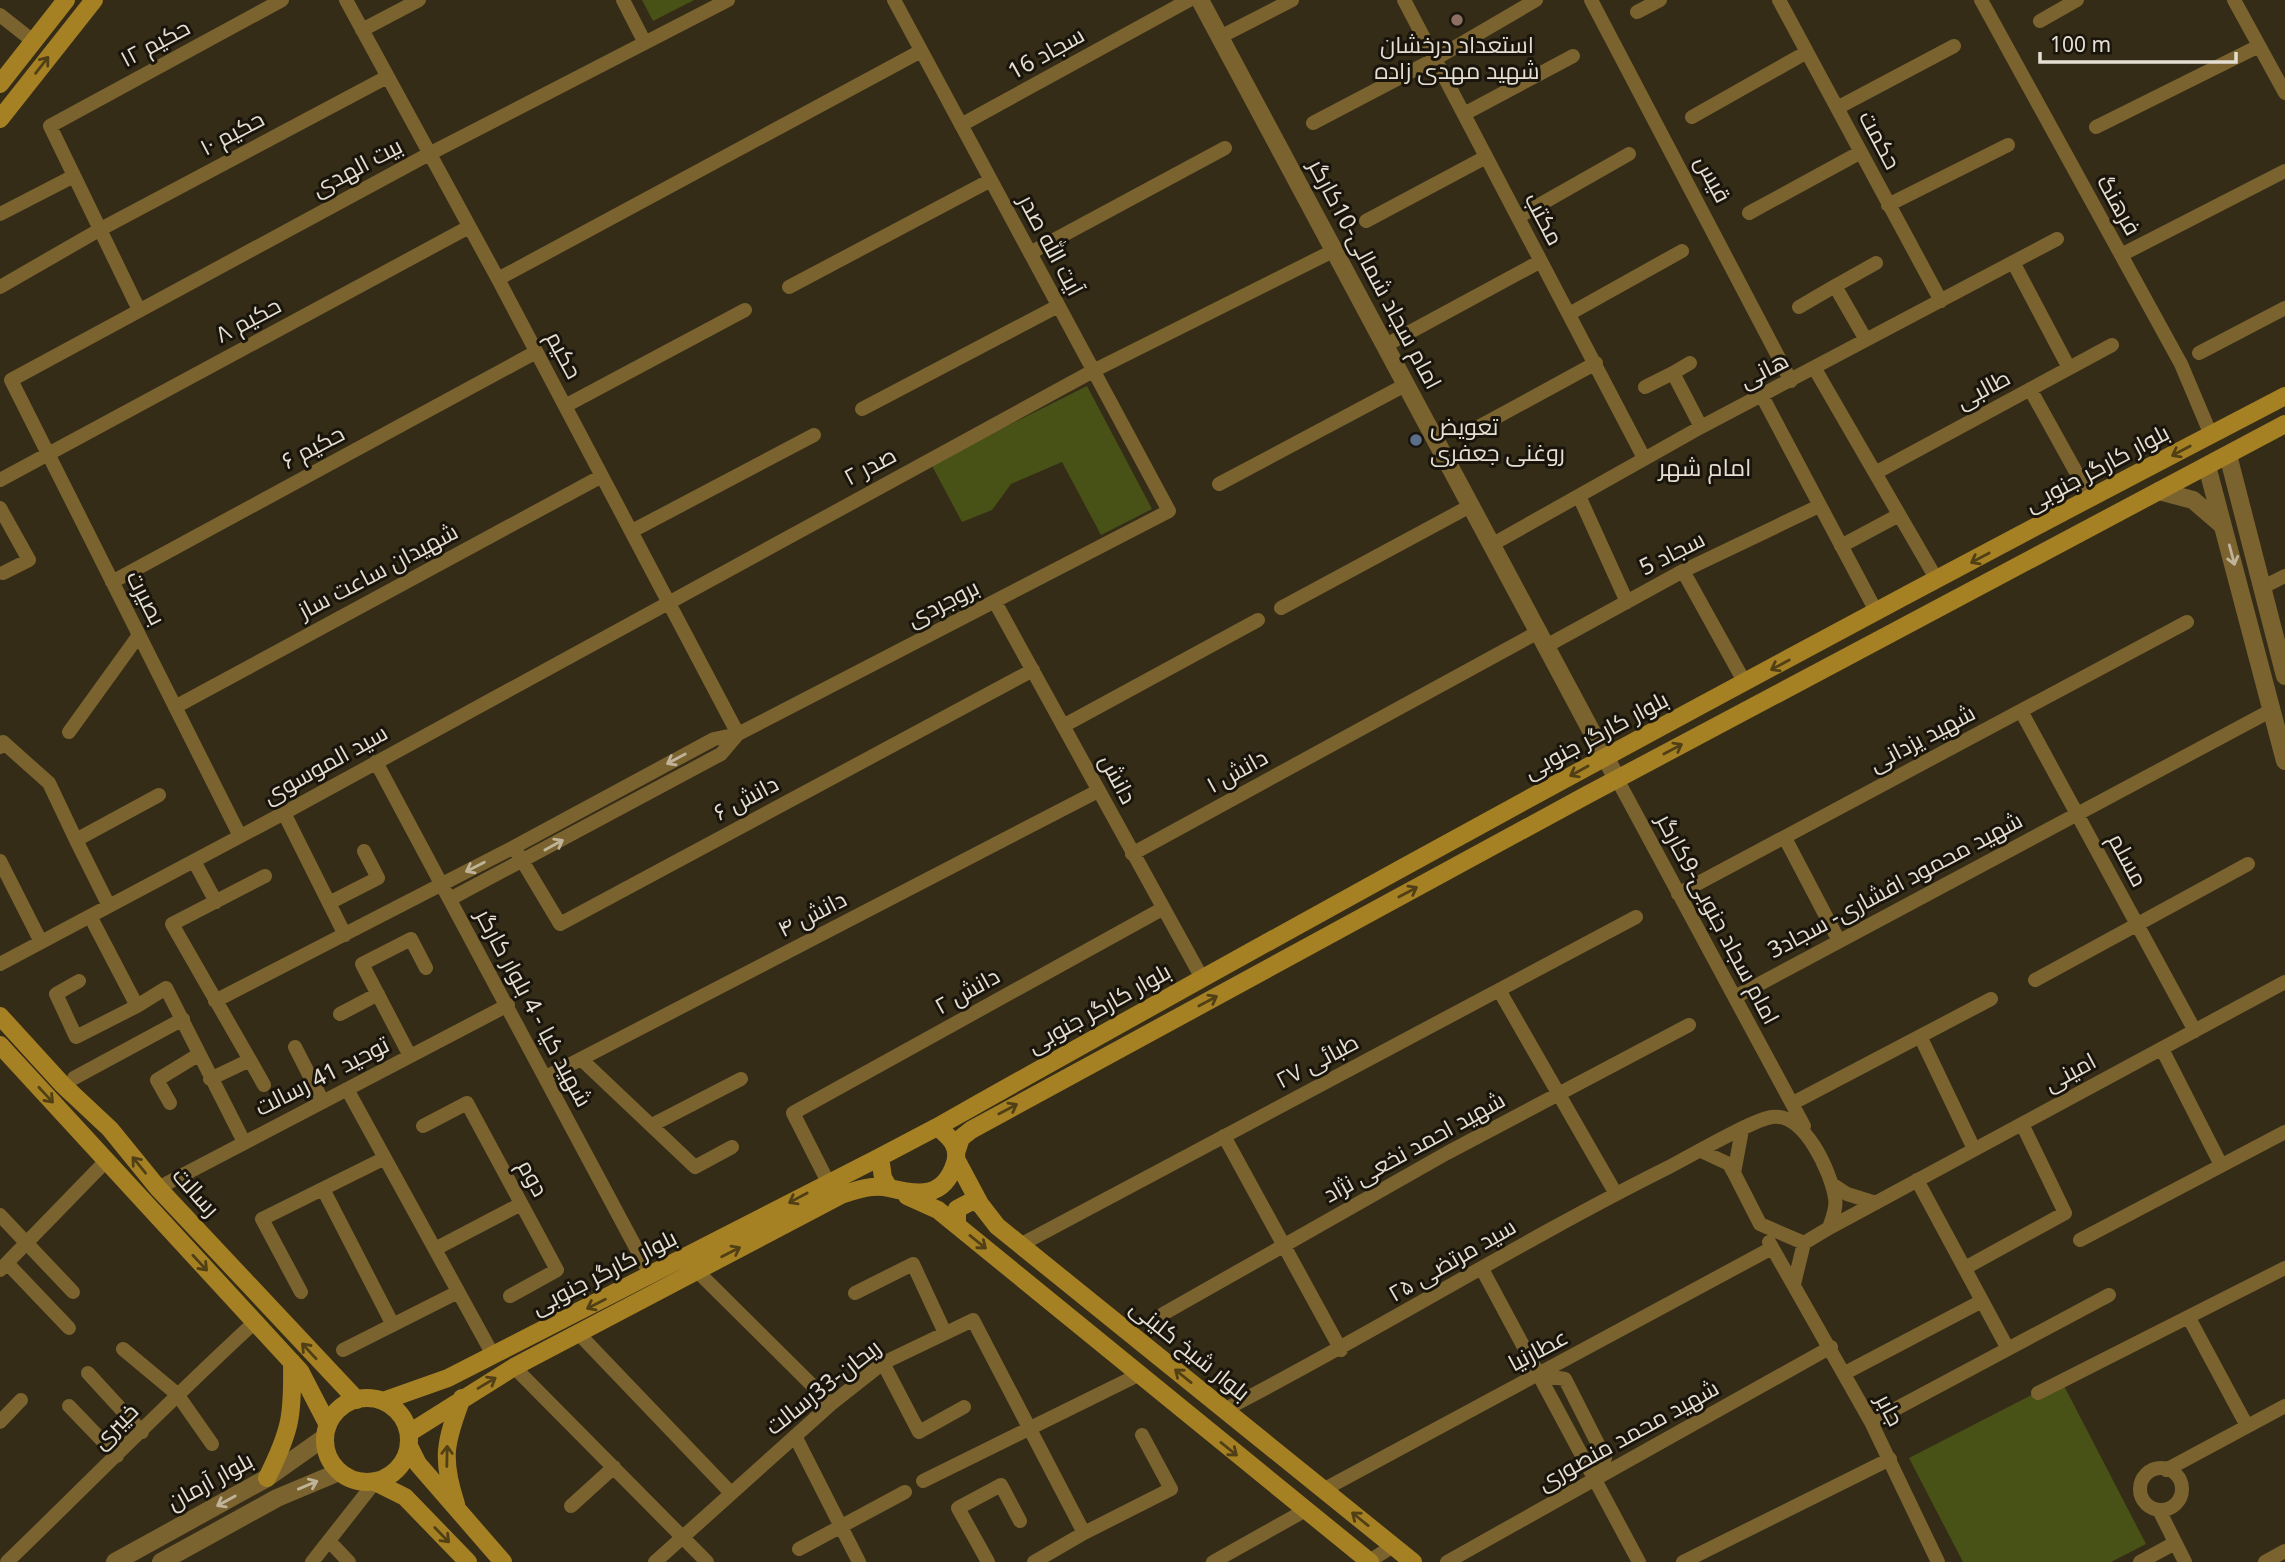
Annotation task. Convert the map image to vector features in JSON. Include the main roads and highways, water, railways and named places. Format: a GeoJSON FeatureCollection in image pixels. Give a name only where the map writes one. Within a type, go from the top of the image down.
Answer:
{"type":"FeatureCollection","features":[{"type":"Feature","properties":{"kind":"main road"},"geometry":{"type":"LineString","coordinates":[[0,84],[66,0]]}},
{"type":"Feature","properties":{"kind":"main road"},"geometry":{"type":"LineString","coordinates":[[0,119],[94,0]]}},
{"type":"Feature","properties":{"kind":"main road","name":"بلوار کارگر جنوبی"},"geometry":{"type":"LineString","coordinates":[[937,1127],[1605,757],[2285,396]]}},
{"type":"Feature","properties":{"kind":"main road","name":"بلوار کارگر جنوبی"},"geometry":{"type":"LineString","coordinates":[[956,1155],[961,1138],[971,1130],[1617,779],[2285,424]]}},
{"type":"Feature","properties":{"kind":"main road"},"geometry":{"type":"LineString","coordinates":[[2211,435],[2228,455]]}},
{"type":"Feature","properties":{"kind":"main road"},"geometry":{"type":"LineString","coordinates":[[2207,466],[2211,435]]}},
{"type":"Feature","properties":{"kind":"main road","name":"رسالت"},"geometry":{"type":"LineString","coordinates":[[0,1016],[63,1085],[110,1129],[158,1188],[356,1400]]}},
{"type":"Feature","properties":{"kind":"main road","name":"رسالت"},"geometry":{"type":"LineString","coordinates":[[0,1045],[292,1362],[317,1399],[326,1431]]}},
{"type":"Feature","properties":{"kind":"main road"},"geometry":{"type":"LineString","coordinates":[[895,1190],[912,1195],[936,1189],[945,1181],[956,1155],[945,1133],[937,1127],[880,1157],[880,1168],[895,1190],[939,1210],[1369,1562]]}},
{"type":"Feature","properties":{"kind":"main road","name":"بلوار شیخ کلینی"},"geometry":{"type":"LineString","coordinates":[[956,1155],[979,1204],[997,1226],[1413,1562]]}},
{"type":"Feature","properties":{"kind":"main road","name":"بلوار کارگر جنوبی"},"geometry":{"type":"LineString","coordinates":[[383,1401],[448,1378],[880,1157]]}},
{"type":"Feature","properties":{"kind":"main road","name":"بلوار کارگر جنوبی"},"geometry":{"type":"LineString","coordinates":[[409,1439],[461,1398],[514,1367],[841,1195],[863,1188],[895,1190]]}},
{"type":"Feature","properties":{"kind":"main road"},"geometry":{"type":"LineString","coordinates":[[957,1225],[957,1209],[972,1201],[979,1204]]}},
{"type":"Feature","properties":{"kind":"main road"},"geometry":{"type":"LineString","coordinates":[[267,1478],[287,1437],[292,1415],[292,1362]]}},
{"type":"Feature","properties":{"kind":"main road"},"geometry":{"type":"LineString","coordinates":[[459,1514],[444,1457],[461,1398]]}},
{"type":"Feature","properties":{"kind":"main road"},"geometry":{"type":"LineString","coordinates":[[409,1439],[397,1470],[374,1482],[362,1483],[339,1472],[330,1462],[326,1431],[335,1414],[356,1400],[383,1401],[404,1419],[409,1439],[432,1480],[503,1562]]}},
{"type":"Feature","properties":{"kind":"main road"},"geometry":{"type":"LineString","coordinates":[[409,1501],[409,1491],[414,1483],[432,1480]]}},
{"type":"Feature","properties":{"kind":"main road"},"geometry":{"type":"LineString","coordinates":[[374,1482],[409,1501],[468,1562]]}},
{"type":"Feature","properties":{"kind":"place","name":"استعداد درخشان شهید مهدی زاده"},"geometry":{"type":"Point","coordinates":[1457,20]}},
{"type":"Feature","properties":{"kind":"place","name":"تعویض روغنی جعفری"},"geometry":{"type":"Point","coordinates":[1416,440]}},
{"type":"Feature","properties":{"kind":"district","name":"امام شهر"},"geometry":{"type":"Point","coordinates":[1705,468]}}]}
